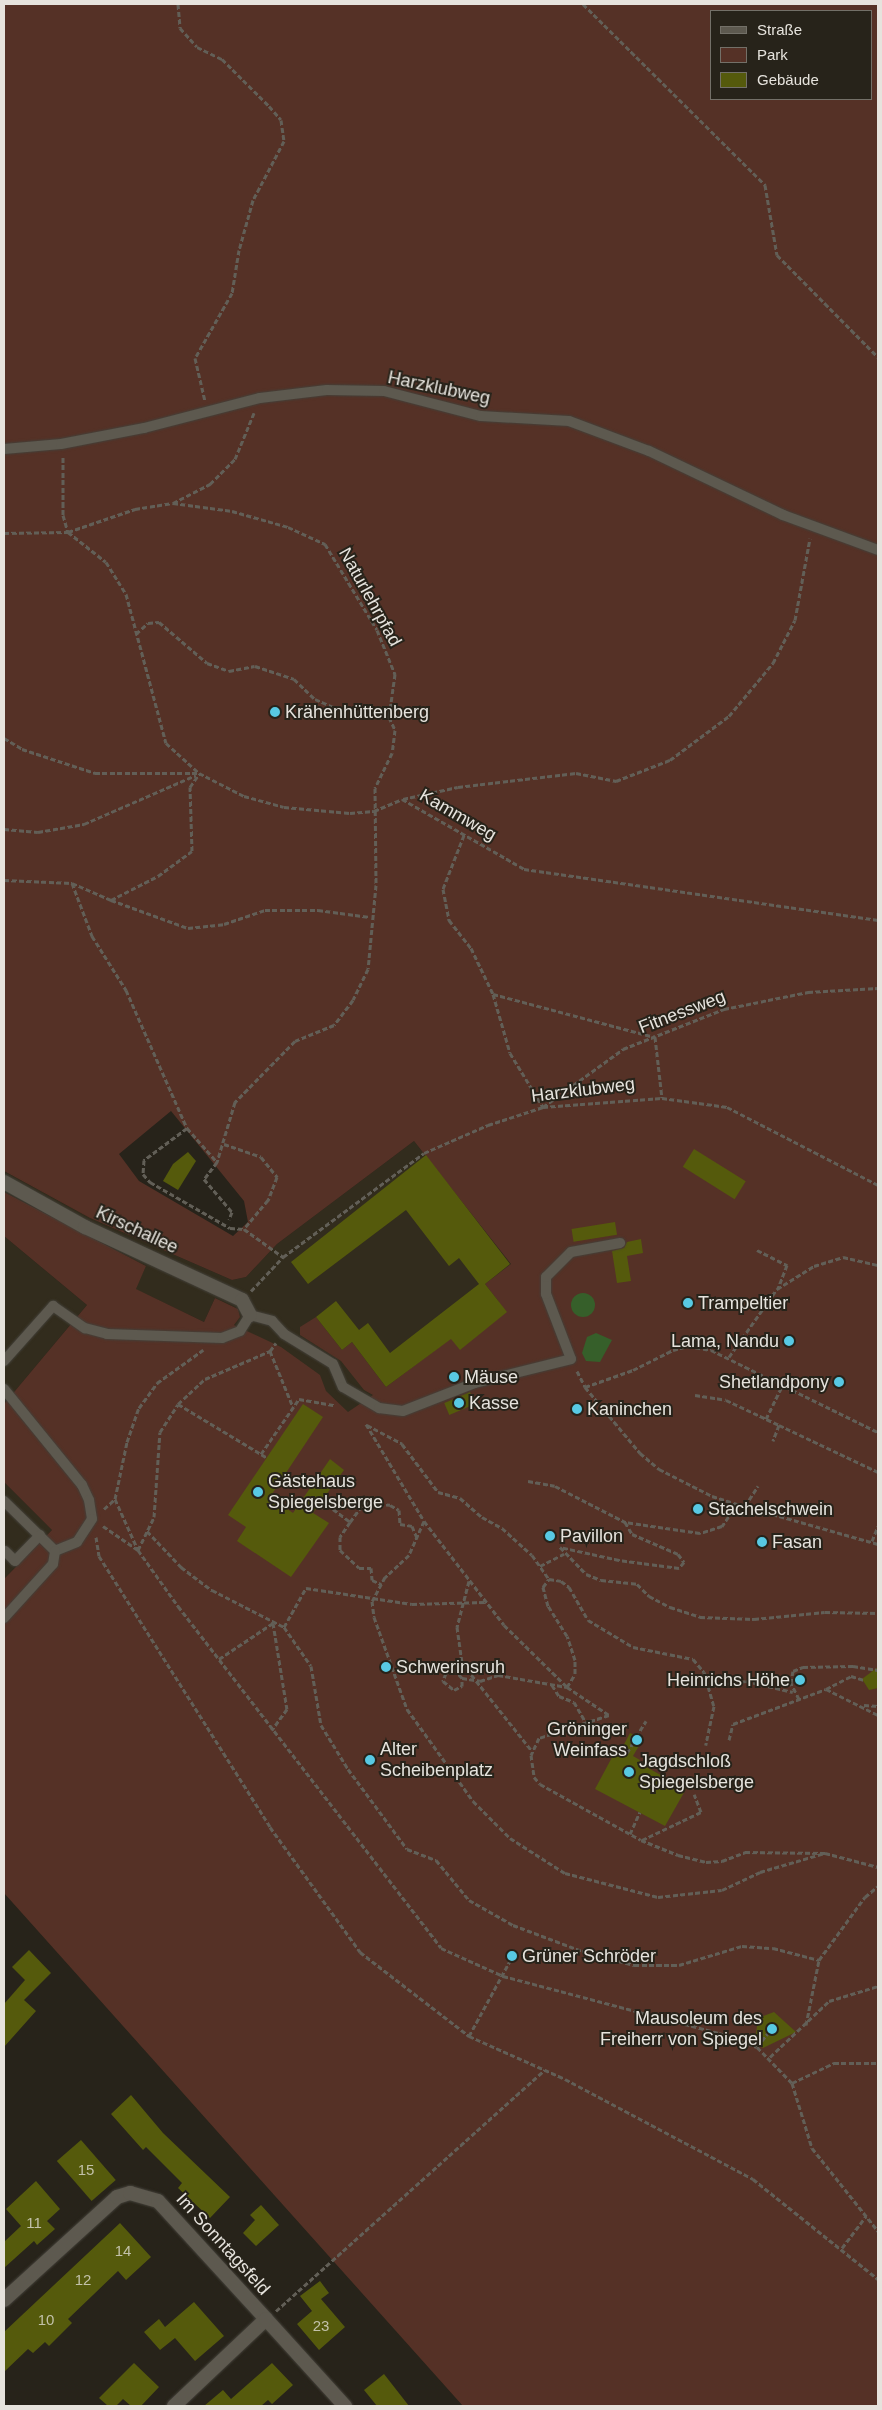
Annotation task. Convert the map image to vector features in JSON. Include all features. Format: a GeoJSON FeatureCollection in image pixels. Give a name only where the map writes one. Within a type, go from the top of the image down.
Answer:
{"type":"FeatureCollection","features":[{"type":"Feature","properties":{"kind":"street","name":"Kirschallee"},"geometry":{"type":"LineString","coordinates":[[4,1182],[85,1227],[242,1300]]}},
{"type":"Feature","properties":{"kind":"street"},"geometry":{"type":"LineString","coordinates":[[242,1300],[250,1315]]}},
{"type":"Feature","properties":{"kind":"street","name":"Im Sonntagsfeld"},"geometry":{"type":"LineString","coordinates":[[4,2300],[117,2197],[130,2193],[158,2201],[266,2320],[174,2406]]}},
{"type":"Feature","properties":{"kind":"street"},"geometry":{"type":"LineString","coordinates":[[266,2320],[344,2406]]}},
{"type":"Feature","properties":{"kind":"lane","name":"Harzklubweg"},"geometry":{"type":"LineString","coordinates":[[4,450],[62,449],[144,428],[207,409],[260,398],[327,390],[384,391],[481,416],[569,421],[648,451],[812,531],[878,550]]}},
{"type":"Feature","properties":{"kind":"lane"},"geometry":{"type":"LineString","coordinates":[[4,1360],[53,1306],[85,1328],[107,1334],[222,1338],[240,1331],[250,1315],[272,1321],[284,1334],[333,1364],[343,1387],[379,1408],[403,1411],[475,1383],[571,1359],[546,1294],[546,1277],[571,1252],[620,1243]]}},
{"type":"Feature","properties":{"kind":"lane"},"geometry":{"type":"LineString","coordinates":[[4,1389],[82,1485],[92,1519],[76,1542],[55,1551]]}},
{"type":"Feature","properties":{"kind":"lane"},"geometry":{"type":"LineString","coordinates":[[6,1505],[55,1551]]}},
{"type":"Feature","properties":{"kind":"lane"},"geometry":{"type":"LineString","coordinates":[[5,1551],[15,1561],[40,1535]]}},
{"type":"Feature","properties":{"kind":"lane"},"geometry":{"type":"LineString","coordinates":[[4,1618],[53,1564],[55,1551]]}},
{"type":"Feature","properties":{"kind":"path"},"geometry":{"type":"LineString","coordinates":[[178,4],[180,28],[197,47],[222,59],[269,106],[281,120],[284,141],[253,200],[239,250],[232,293],[195,358],[207,409]]}},
{"type":"Feature","properties":{"kind":"path"},"geometry":{"type":"LineString","coordinates":[[583,4],[765,185],[777,254],[878,357]]}},
{"type":"Feature","properties":{"kind":"path"},"geometry":{"type":"LineString","coordinates":[[173,503],[210,484],[235,459],[260,398]]}},
{"type":"Feature","properties":{"kind":"path"},"geometry":{"type":"LineString","coordinates":[[244,416],[263,412]]}},
{"type":"Feature","properties":{"kind":"path"},"geometry":{"type":"LineString","coordinates":[[62,449],[72,452]]}},
{"type":"Feature","properties":{"kind":"path"},"geometry":{"type":"LineString","coordinates":[[53,456],[62,449]]}},
{"type":"Feature","properties":{"kind":"path"},"geometry":{"type":"LineString","coordinates":[[62,449],[63,515],[68,532],[106,562],[126,594],[166,743],[199,773]]}},
{"type":"Feature","properties":{"kind":"path","name":"Naturlehrpfad"},"geometry":{"type":"LineString","coordinates":[[4,533],[68,532],[135,509],[173,503],[232,511],[288,527],[325,544],[378,630],[395,674],[388,717],[395,730],[392,753],[375,788],[376,885],[370,917],[368,970],[353,1000],[334,1025],[296,1041],[235,1102],[224,1144]]}},
{"type":"Feature","properties":{"kind":"path"},"geometry":{"type":"LineString","coordinates":[[802,532],[812,531]]}},
{"type":"Feature","properties":{"kind":"path"},"geometry":{"type":"LineString","coordinates":[[812,531],[820,539]]}},
{"type":"Feature","properties":{"kind":"path"},"geometry":{"type":"LineString","coordinates":[[402,799],[458,787],[576,773],[616,781],[670,760],[729,716],[773,663],[795,620],[812,531]]}},
{"type":"Feature","properties":{"kind":"path"},"geometry":{"type":"LineString","coordinates":[[136,634],[148,623],[159,622],[207,662],[229,671],[254,666],[294,679],[316,699],[336,708],[388,717]]}},
{"type":"Feature","properties":{"kind":"path","name":"Kammweg"},"geometry":{"type":"LineString","coordinates":[[4,738],[22,749],[95,773],[199,773],[244,796],[284,807],[350,813],[374,811],[402,799],[524,868],[878,920]]}},
{"type":"Feature","properties":{"kind":"path"},"geometry":{"type":"LineString","coordinates":[[4,829],[38,832],[84,824],[199,773]]}},
{"type":"Feature","properties":{"kind":"path"},"geometry":{"type":"LineString","coordinates":[[111,900],[158,876],[192,851],[190,787],[199,773]]}},
{"type":"Feature","properties":{"kind":"path"},"geometry":{"type":"LineString","coordinates":[[464,835],[443,889],[449,920],[470,948],[493,994],[510,1053],[543,1107]]}},
{"type":"Feature","properties":{"kind":"path"},"geometry":{"type":"LineString","coordinates":[[4,880],[72,883],[111,900],[188,928],[224,924],[265,910],[318,910],[370,917]]}},
{"type":"Feature","properties":{"kind":"path"},"geometry":{"type":"LineString","coordinates":[[72,883],[92,936],[126,990],[187,1128],[217,1162]]}},
{"type":"Feature","properties":{"kind":"path","name":"Fitnessweg"},"geometry":{"type":"LineString","coordinates":[[543,1107],[601,1062],[655,1037],[724,1009],[808,992],[878,988]]}},
{"type":"Feature","properties":{"kind":"path"},"geometry":{"type":"LineString","coordinates":[[493,994],[655,1037],[662,1098]]}},
{"type":"Feature","properties":{"kind":"path","name":"Harzklubweg"},"geometry":{"type":"LineString","coordinates":[[242,1300],[283,1257],[424,1153],[488,1124],[543,1107],[662,1098],[727,1107],[878,1185]]}},
{"type":"Feature","properties":{"kind":"path"},"geometry":{"type":"LineString","coordinates":[[187,1128],[144,1160],[143,1174],[150,1182],[230,1228],[244,1229],[283,1257]]}},
{"type":"Feature","properties":{"kind":"path"},"geometry":{"type":"LineString","coordinates":[[229,1219],[232,1212],[204,1179],[217,1162],[224,1144],[261,1157],[277,1177],[268,1200],[244,1229]]}},
{"type":"Feature","properties":{"kind":"path"},"geometry":{"type":"LineString","coordinates":[[729,1357],[778,1289],[787,1265],[757,1250]]}},
{"type":"Feature","properties":{"kind":"path"},"geometry":{"type":"LineString","coordinates":[[778,1289],[814,1266],[843,1257],[878,1264]]}},
{"type":"Feature","properties":{"kind":"path"},"geometry":{"type":"LineString","coordinates":[[138,1550],[147,1531],[158,1492],[155,1463],[160,1432],[178,1404],[205,1379],[270,1351],[284,1334]]}},
{"type":"Feature","properties":{"kind":"path"},"geometry":{"type":"LineString","coordinates":[[222,1338],[157,1383],[139,1408],[127,1442],[115,1499],[138,1550],[272,1730],[441,1948],[503,1976],[719,2033],[757,2047],[770,2057],[792,2083],[812,2148],[878,2231]]}},
{"type":"Feature","properties":{"kind":"path"},"geometry":{"type":"LineString","coordinates":[[585,1387],[633,1370],[673,1350],[688,1346],[729,1357],[782,1386],[878,1431]]}},
{"type":"Feature","properties":{"kind":"path"},"geometry":{"type":"LineString","coordinates":[[270,1351],[294,1407]]}},
{"type":"Feature","properties":{"kind":"path"},"geometry":{"type":"LineString","coordinates":[[571,1359],[585,1387],[640,1453],[659,1469],[712,1496],[878,1544]]}},
{"type":"Feature","properties":{"kind":"path"},"geometry":{"type":"LineString","coordinates":[[766,1419],[782,1386]]}},
{"type":"Feature","properties":{"kind":"path"},"geometry":{"type":"LineString","coordinates":[[696,1394],[726,1400],[878,1472]]}},
{"type":"Feature","properties":{"kind":"path"},"geometry":{"type":"LineString","coordinates":[[261,1454],[299,1399],[334,1405]]}},
{"type":"Feature","properties":{"kind":"path"},"geometry":{"type":"LineString","coordinates":[[178,1404],[266,1457]]}},
{"type":"Feature","properties":{"kind":"path"},"geometry":{"type":"LineString","coordinates":[[532,1751],[539,1738],[585,1721],[609,1715],[567,1687],[485,1602],[424,1521],[366,1424],[402,1444],[438,1492],[460,1498],[482,1518],[502,1528],[540,1566],[549,1579],[569,1587],[588,1620],[633,1647],[692,1659],[711,1686],[714,1706],[706,1745]]}},
{"type":"Feature","properties":{"kind":"path"},"geometry":{"type":"LineString","coordinates":[[773,1441],[779,1426]]}},
{"type":"Feature","properties":{"kind":"path"},"geometry":{"type":"LineString","coordinates":[[528,1482],[555,1486],[626,1522],[700,1533],[722,1526],[737,1504]]}},
{"type":"Feature","properties":{"kind":"path"},"geometry":{"type":"LineString","coordinates":[[744,1506],[758,1486]]}},
{"type":"Feature","properties":{"kind":"path"},"geometry":{"type":"LineString","coordinates":[[92,1519],[115,1499]]}},
{"type":"Feature","properties":{"kind":"path"},"geometry":{"type":"LineString","coordinates":[[382,1584],[372,1580],[371,1568],[359,1568],[340,1550],[340,1537],[364,1503],[390,1505],[399,1510],[400,1524],[412,1526],[417,1538]]}},
{"type":"Feature","properties":{"kind":"path"},"geometry":{"type":"LineString","coordinates":[[332,1508],[350,1522]]}},
{"type":"Feature","properties":{"kind":"path"},"geometry":{"type":"LineString","coordinates":[[92,1519],[138,1550]]}},
{"type":"Feature","properties":{"kind":"path"},"geometry":{"type":"LineString","coordinates":[[92,1519],[99,1556],[270,1827],[360,1952],[469,2036],[545,2070],[753,2179],[842,2248],[878,2279]]}},
{"type":"Feature","properties":{"kind":"path"},"geometry":{"type":"LineString","coordinates":[[424,1521],[409,1555],[382,1584],[372,1601],[374,1617],[407,1709],[473,1800],[533,1856],[565,1873],[658,1897],[722,1890],[760,1872],[825,1853]]}},
{"type":"Feature","properties":{"kind":"path"},"geometry":{"type":"LineString","coordinates":[[626,1522],[632,1534],[678,1554],[684,1562],[679,1568],[584,1554],[567,1546],[560,1547],[574,1565],[601,1580],[637,1584],[663,1604],[700,1617],[754,1619],[825,1612],[878,1613]]}},
{"type":"Feature","properties":{"kind":"path"},"geometry":{"type":"LineString","coordinates":[[872,1541],[878,1526]]}},
{"type":"Feature","properties":{"kind":"path"},"geometry":{"type":"LineString","coordinates":[[147,1531],[181,1567],[212,1590],[273,1623],[284,1626],[311,1666],[321,1725],[348,1769],[407,1849],[436,1860],[469,1900],[513,1925],[582,1951],[634,1964],[680,1965],[722,1949],[742,1946],[773,1948],[818,1960]]}},
{"type":"Feature","properties":{"kind":"path"},"geometry":{"type":"LineString","coordinates":[[540,1566],[564,1554]]}},
{"type":"Feature","properties":{"kind":"path"},"geometry":{"type":"LineString","coordinates":[[549,1579],[543,1587],[548,1606],[567,1636],[575,1660],[575,1674],[567,1687]]}},
{"type":"Feature","properties":{"kind":"path"},"geometry":{"type":"LineString","coordinates":[[469,1581],[457,1626],[462,1663],[480,1681],[532,1751],[534,1777],[540,1784],[641,1840],[706,1862],[722,1861],[745,1852],[825,1853],[878,1867]]}},
{"type":"Feature","properties":{"kind":"path"},"geometry":{"type":"LineString","coordinates":[[284,1626],[306,1588],[347,1592],[372,1601],[485,1602]]}},
{"type":"Feature","properties":{"kind":"path"},"geometry":{"type":"LineString","coordinates":[[219,1659],[273,1623]]}},
{"type":"Feature","properties":{"kind":"path"},"geometry":{"type":"LineString","coordinates":[[272,1730],[287,1709],[273,1623]]}},
{"type":"Feature","properties":{"kind":"path"},"geometry":{"type":"LineString","coordinates":[[793,1692],[793,1671],[803,1667],[852,1666],[878,1670]]}},
{"type":"Feature","properties":{"kind":"path"},"geometry":{"type":"LineString","coordinates":[[462,1678],[462,1686],[454,1690],[443,1681],[446,1673],[455,1670],[462,1678],[480,1681],[498,1675],[567,1687]]}},
{"type":"Feature","properties":{"kind":"path"},"geometry":{"type":"LineString","coordinates":[[729,1740],[734,1724],[826,1689],[851,1676],[864,1680]]}},
{"type":"Feature","properties":{"kind":"path"},"geometry":{"type":"LineString","coordinates":[[711,1686],[746,1681],[793,1692],[799,1699]]}},
{"type":"Feature","properties":{"kind":"path"},"geometry":{"type":"LineString","coordinates":[[552,1684],[559,1696],[574,1702],[585,1721]]}},
{"type":"Feature","properties":{"kind":"path"},"geometry":{"type":"LineString","coordinates":[[826,1689],[862,1705],[878,1715]]}},
{"type":"Feature","properties":{"kind":"path"},"geometry":{"type":"LineString","coordinates":[[862,1705],[878,1706]]}},
{"type":"Feature","properties":{"kind":"path"},"geometry":{"type":"LineString","coordinates":[[627,1753],[646,1720]]}},
{"type":"Feature","properties":{"kind":"path"},"geometry":{"type":"LineString","coordinates":[[641,1840],[701,1812],[694,1794]]}},
{"type":"Feature","properties":{"kind":"path"},"geometry":{"type":"LineString","coordinates":[[630,1834],[640,1812]]}},
{"type":"Feature","properties":{"kind":"path"},"geometry":{"type":"LineString","coordinates":[[806,2025],[818,1960],[865,1897],[878,1886]]}},
{"type":"Feature","properties":{"kind":"path"},"geometry":{"type":"LineString","coordinates":[[469,2036],[511,1959]]}},
{"type":"Feature","properties":{"kind":"path"},"geometry":{"type":"LineString","coordinates":[[770,2057],[806,2025],[829,2001],[878,1986]]}},
{"type":"Feature","properties":{"kind":"path"},"geometry":{"type":"LineString","coordinates":[[757,2047],[768,2034]]}},
{"type":"Feature","properties":{"kind":"path"},"geometry":{"type":"LineString","coordinates":[[792,2083],[834,2063],[878,2063]]}},
{"type":"Feature","properties":{"kind":"path"},"geometry":{"type":"LineString","coordinates":[[266,2320],[545,2070]]}},
{"type":"Feature","properties":{"kind":"path"},"geometry":{"type":"LineString","coordinates":[[842,2248],[866,2216]]}},
{"type":"Feature","properties":{"kind":"shaded area"},"geometry":{"type":"Polygon","coordinates":[[[414,1141],[511,1264],[499,1302],[386,1387],[409,1508],[256,1336],[234,1325],[238,1309],[215,1298],[204,1322],[135,1289],[146,1266],[4,1192],[4,1171],[90,1218],[232,1280],[246,1277],[277,1244],[414,1141]]]}},
{"type":"Feature","properties":{"kind":"shaded area"},"geometry":{"type":"Polygon","coordinates":[[[4,1236],[87,1305],[4,1404],[4,1236]]]}},
{"type":"Feature","properties":{"kind":"shaded area"},"geometry":{"type":"Polygon","coordinates":[[[583,1293],[591,1297],[595,1305],[591,1313],[583,1317],[575,1313],[571,1305],[575,1297],[583,1293]]]}},
{"type":"Feature","properties":{"kind":"shaded area"},"geometry":{"type":"Polygon","coordinates":[[[596,1333],[612,1340],[600,1362],[586,1361],[582,1353],[587,1337],[596,1333]]]}},
{"type":"Feature","properties":{"kind":"shaded area"},"geometry":{"type":"Polygon","coordinates":[[[4,1482],[52,1530],[4,1579],[4,1482]]]}},
{"type":"Feature","properties":{"kind":"green space"},"geometry":{"type":"Polygon","coordinates":[[[4,4],[878,4],[878,2406],[463,2406],[4,1893],[4,1579],[52,1530],[4,1482],[4,1404],[87,1305],[4,1236],[4,1192],[146,1266],[136,1289],[204,1322],[215,1298],[238,1309],[240,1317],[234,1325],[281,1347],[320,1375],[326,1391],[348,1412],[373,1395],[364,1390],[341,1361],[300,1335],[300,1327],[316,1317],[342,1350],[352,1342],[386,1387],[499,1302],[485,1284],[511,1264],[414,1141],[277,1244],[246,1277],[232,1280],[90,1218],[4,1171],[4,4]],[[171,1111],[119,1154],[139,1181],[233,1236],[248,1222],[244,1201],[171,1111]]]}},
{"type":"Feature","properties":{"kind":"building"},"geometry":{"type":"Polygon","coordinates":[[[694,1149],[746,1181],[735,1199],[683,1167],[694,1149]]]}},
{"type":"Feature","properties":{"kind":"building"},"geometry":{"type":"Polygon","coordinates":[[[188,1152],[196,1161],[178,1190],[163,1181],[173,1164],[188,1152]]]}},
{"type":"Feature","properties":{"kind":"building"},"geometry":{"type":"Polygon","coordinates":[[[426,1155],[510,1264],[485,1284],[507,1312],[460,1350],[451,1339],[386,1387],[352,1342],[342,1350],[316,1317],[336,1301],[359,1330],[368,1323],[390,1353],[479,1284],[459,1258],[449,1266],[406,1210],[308,1284],[291,1262],[426,1155]]]}},
{"type":"Feature","properties":{"kind":"building"},"geometry":{"type":"Polygon","coordinates":[[[615,1222],[617,1235],[574,1242],[572,1229],[615,1222]]]}},
{"type":"Feature","properties":{"kind":"building"},"geometry":{"type":"Polygon","coordinates":[[[641,1239],[643,1253],[627,1256],[631,1281],[617,1283],[612,1251],[624,1248],[627,1242],[641,1239]]]}},
{"type":"Feature","properties":{"kind":"building","name":"Kasse"},"geometry":{"type":"Polygon","coordinates":[[[470,1392],[475,1404],[449,1415],[444,1403],[470,1392]]]}},
{"type":"Feature","properties":{"kind":"building","name":"Gästehaus Spiegelsberge"},"geometry":{"type":"Polygon","coordinates":[[[303,1404],[323,1417],[270,1497],[293,1513],[330,1459],[344,1470],[313,1513],[329,1523],[291,1577],[237,1541],[246,1527],[228,1515],[303,1404]]]}},
{"type":"Feature","properties":{"kind":"building"},"geometry":{"type":"Polygon","coordinates":[[[878,1667],[878,1688],[869,1690],[862,1679],[878,1667]]]}},
{"type":"Feature","properties":{"kind":"building","name":"Jagdschloß Spiegelsberge"},"geometry":{"type":"Polygon","coordinates":[[[630,1733],[643,1739],[633,1756],[640,1760],[639,1763],[686,1789],[665,1826],[595,1789],[617,1748],[621,1750],[630,1733]]]}},
{"type":"Feature","properties":{"kind":"building"},"geometry":{"type":"Polygon","coordinates":[[[29,1950],[51,1973],[24,2000],[36,2011],[4,2047],[4,2004],[25,1980],[12,1967],[29,1950]]]}},
{"type":"Feature","properties":{"kind":"building","name":"Mausoleum des Freiherr von Spiegel"},"geometry":{"type":"Polygon","coordinates":[[[774,2012],[796,2032],[763,2048],[755,2042],[758,2018],[774,2012]]]}},
{"type":"Feature","properties":{"kind":"building"},"geometry":{"type":"Polygon","coordinates":[[[131,2095],[163,2133],[230,2197],[210,2218],[178,2188],[182,2183],[146,2147],[143,2150],[111,2114],[131,2095]]]}},
{"type":"Feature","properties":{"kind":"building"},"geometry":{"type":"Polygon","coordinates":[[[81,2140],[116,2180],[92,2201],[57,2161],[81,2140]]]}},
{"type":"Feature","properties":{"kind":"building"},"geometry":{"type":"Polygon","coordinates":[[[36,2181],[60,2209],[47,2221],[55,2229],[37,2245],[34,2241],[4,2268],[4,2242],[21,2226],[6,2209],[36,2181]]]}},
{"type":"Feature","properties":{"kind":"building"},"geometry":{"type":"Polygon","coordinates":[[[261,2205],[279,2225],[256,2246],[243,2233],[255,2220],[250,2215],[261,2205]]]}},
{"type":"Feature","properties":{"kind":"building"},"geometry":{"type":"Polygon","coordinates":[[[120,2223],[151,2257],[126,2280],[118,2271],[68,2319],[72,2323],[49,2346],[45,2342],[33,2353],[28,2349],[4,2372],[4,2332],[120,2223]]]}},
{"type":"Feature","properties":{"kind":"building"},"geometry":{"type":"Polygon","coordinates":[[[320,2281],[329,2293],[321,2299],[345,2327],[319,2350],[297,2324],[312,2311],[300,2296],[320,2281]]]}},
{"type":"Feature","properties":{"kind":"building"},"geometry":{"type":"Polygon","coordinates":[[[194,2302],[224,2336],[195,2361],[175,2338],[160,2350],[144,2332],[159,2319],[165,2327],[194,2302]]]}},
{"type":"Feature","properties":{"kind":"building"},"geometry":{"type":"Polygon","coordinates":[[[134,2363],[159,2387],[141,2406],[131,2406],[123,2399],[116,2406],[108,2406],[99,2398],[134,2363]]]}},
{"type":"Feature","properties":{"kind":"building"},"geometry":{"type":"Polygon","coordinates":[[[272,2363],[293,2385],[272,2404],[268,2400],[261,2406],[204,2406],[223,2390],[231,2399],[272,2363]]]}},
{"type":"Feature","properties":{"kind":"building"},"geometry":{"type":"Polygon","coordinates":[[[384,2374],[409,2406],[377,2406],[364,2390],[384,2374]]]}},
{"type":"Feature","properties":{"kind":"place","name":"Krähenhüttenberg"},"geometry":{"type":"Point","coordinates":[275,712]}},
{"type":"Feature","properties":{"kind":"place","name":"Trampeltier"},"geometry":{"type":"Point","coordinates":[688,1303]}},
{"type":"Feature","properties":{"kind":"place","name":"Lama, Nandu"},"geometry":{"type":"Point","coordinates":[789,1341]}},
{"type":"Feature","properties":{"kind":"place","name":"Mäuse"},"geometry":{"type":"Point","coordinates":[454,1377]}},
{"type":"Feature","properties":{"kind":"place","name":"Shetlandpony"},"geometry":{"type":"Point","coordinates":[839,1382]}},
{"type":"Feature","properties":{"kind":"place","name":"Kasse"},"geometry":{"type":"Point","coordinates":[459,1403]}},
{"type":"Feature","properties":{"kind":"place","name":"Kaninchen"},"geometry":{"type":"Point","coordinates":[577,1409]}},
{"type":"Feature","properties":{"kind":"place","name":"Gästehaus Spiegelsberge"},"geometry":{"type":"Point","coordinates":[258,1492]}},
{"type":"Feature","properties":{"kind":"place","name":"Stachelschwein"},"geometry":{"type":"Point","coordinates":[698,1509]}},
{"type":"Feature","properties":{"kind":"place","name":"Pavillon"},"geometry":{"type":"Point","coordinates":[550,1536]}},
{"type":"Feature","properties":{"kind":"place","name":"Fasan"},"geometry":{"type":"Point","coordinates":[762,1542]}},
{"type":"Feature","properties":{"kind":"place","name":"Schwerinsruh"},"geometry":{"type":"Point","coordinates":[386,1667]}},
{"type":"Feature","properties":{"kind":"place","name":"Heinrichs Höhe"},"geometry":{"type":"Point","coordinates":[800,1680]}},
{"type":"Feature","properties":{"kind":"place","name":"Gröninger Weinfass"},"geometry":{"type":"Point","coordinates":[637,1740]}},
{"type":"Feature","properties":{"kind":"place","name":"Alter Scheibenplatz"},"geometry":{"type":"Point","coordinates":[370,1760]}},
{"type":"Feature","properties":{"kind":"place","name":"Jagdschloß Spiegelsberge"},"geometry":{"type":"Point","coordinates":[629,1772]}},
{"type":"Feature","properties":{"kind":"place","name":"Grüner Schröder"},"geometry":{"type":"Point","coordinates":[512,1956]}},
{"type":"Feature","properties":{"kind":"place","name":"Mausoleum des Freiherr von Spiegel"},"geometry":{"type":"Point","coordinates":[772,2029]}}]}
